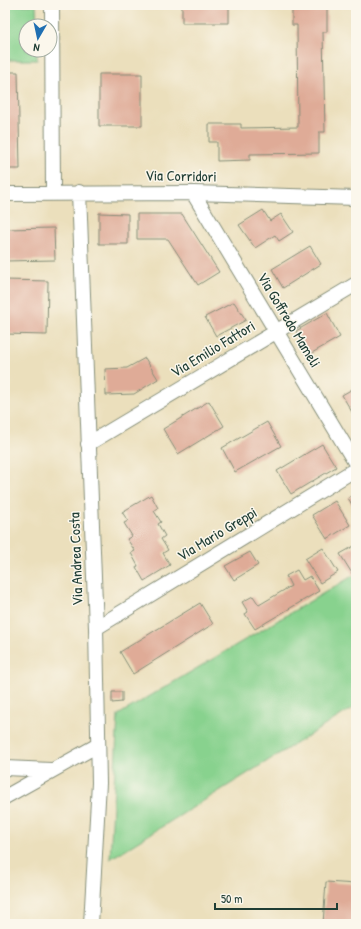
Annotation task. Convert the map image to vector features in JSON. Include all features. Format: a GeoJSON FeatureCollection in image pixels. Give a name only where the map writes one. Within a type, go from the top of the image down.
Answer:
{"type":"FeatureCollection","features":[{"type":"Feature","properties":{"kind":"street"},"geometry":{"type":"LineString","coordinates":[[52,5],[53,193]]}},
{"type":"Feature","properties":{"kind":"street","name":"Via Corridori"},"geometry":{"type":"LineString","coordinates":[[5,194],[79,192],[194,193],[356,198]]}},
{"type":"Feature","properties":{"kind":"street","name":"Via Andrea Costa"},"geometry":{"type":"LineString","coordinates":[[79,192],[96,628],[99,783],[91,924]]}},
{"type":"Feature","properties":{"kind":"street","name":"Via Goffredo Mameli"},"geometry":{"type":"LineString","coordinates":[[194,193],[356,464]]}},
{"type":"Feature","properties":{"kind":"street","name":"Via Emilio Fattori"},"geometry":{"type":"LineString","coordinates":[[88,444],[356,284]]}},
{"type":"Feature","properties":{"kind":"street","name":"Via Mario Greppi"},"geometry":{"type":"LineString","coordinates":[[96,628],[356,469]]}},
{"type":"Feature","properties":{"kind":"street"},"geometry":{"type":"LineString","coordinates":[[5,797],[98,745]]}},
{"type":"Feature","properties":{"kind":"street"},"geometry":{"type":"LineString","coordinates":[[5,768],[52,770]]}},
{"type":"Feature","properties":{"kind":"green space"},"geometry":{"type":"Polygon","coordinates":[[[5,5],[36,5],[37,18],[18,18],[18,58],[37,58],[37,60],[5,60],[5,5]]]}},
{"type":"Feature","properties":{"kind":"green space"},"geometry":{"type":"Polygon","coordinates":[[[356,574],[356,706],[110,859],[118,715],[356,574]]]}},
{"type":"Feature","properties":{"kind":"building"},"geometry":{"type":"Polygon","coordinates":[[[182,5],[229,5],[229,23],[182,23],[182,5]]]}},
{"type":"Feature","properties":{"kind":"building"},"geometry":{"type":"Polygon","coordinates":[[[292,5],[327,5],[327,32],[323,32],[325,132],[319,132],[319,153],[250,154],[250,160],[217,161],[217,142],[209,142],[209,124],[241,124],[241,128],[298,127],[297,25],[292,25],[292,5]]]}},
{"type":"Feature","properties":{"kind":"building"},"geometry":{"type":"Polygon","coordinates":[[[5,72],[18,72],[20,169],[5,169],[5,72]]]}},
{"type":"Feature","properties":{"kind":"building"},"geometry":{"type":"Polygon","coordinates":[[[99,74],[142,74],[142,126],[99,126],[99,74]]]}},
{"type":"Feature","properties":{"kind":"building"},"geometry":{"type":"Polygon","coordinates":[[[263,210],[270,221],[281,214],[293,232],[279,241],[275,235],[255,248],[239,225],[263,210]]]}},
{"type":"Feature","properties":{"kind":"building"},"geometry":{"type":"Polygon","coordinates":[[[99,213],[128,214],[128,244],[99,244],[99,213]]]}},
{"type":"Feature","properties":{"kind":"building"},"geometry":{"type":"Polygon","coordinates":[[[137,214],[182,214],[219,272],[198,285],[168,239],[137,239],[137,214]]]}},
{"type":"Feature","properties":{"kind":"building"},"geometry":{"type":"Polygon","coordinates":[[[54,228],[55,260],[5,261],[5,229],[54,228]]]}},
{"type":"Feature","properties":{"kind":"building"},"geometry":{"type":"Polygon","coordinates":[[[310,246],[321,264],[283,288],[272,269],[310,246]]]}},
{"type":"Feature","properties":{"kind":"building"},"geometry":{"type":"Polygon","coordinates":[[[5,280],[48,281],[47,335],[5,334],[5,280]]]}},
{"type":"Feature","properties":{"kind":"building"},"geometry":{"type":"Polygon","coordinates":[[[234,302],[246,320],[216,336],[205,317],[234,302]]]}},
{"type":"Feature","properties":{"kind":"building"},"geometry":{"type":"Polygon","coordinates":[[[327,313],[340,337],[310,354],[296,331],[327,313]]]}},
{"type":"Feature","properties":{"kind":"building"},"geometry":{"type":"Polygon","coordinates":[[[145,358],[158,379],[134,394],[106,395],[105,369],[127,368],[145,358]]]}},
{"type":"Feature","properties":{"kind":"building"},"geometry":{"type":"Polygon","coordinates":[[[356,387],[356,419],[342,395],[356,387]]]}},
{"type":"Feature","properties":{"kind":"building"},"geometry":{"type":"Polygon","coordinates":[[[209,401],[224,426],[178,454],[163,429],[209,401]]]}},
{"type":"Feature","properties":{"kind":"building"},"geometry":{"type":"Polygon","coordinates":[[[267,422],[281,446],[235,472],[222,448],[267,422]]]}},
{"type":"Feature","properties":{"kind":"building"},"geometry":{"type":"Polygon","coordinates":[[[322,444],[336,467],[291,494],[277,471],[322,444]]]}},
{"type":"Feature","properties":{"kind":"building"},"geometry":{"type":"Polygon","coordinates":[[[356,493],[356,511],[348,498],[356,493]]]}},
{"type":"Feature","properties":{"kind":"building"},"geometry":{"type":"Polygon","coordinates":[[[151,495],[158,508],[154,511],[161,522],[158,524],[165,536],[161,539],[168,550],[163,553],[170,565],[144,581],[136,567],[138,566],[131,553],[135,551],[127,539],[132,536],[124,523],[128,521],[122,512],[151,495]]]}},
{"type":"Feature","properties":{"kind":"building"},"geometry":{"type":"Polygon","coordinates":[[[335,501],[350,525],[327,539],[312,515],[335,501]]]}},
{"type":"Feature","properties":{"kind":"building"},"geometry":{"type":"Polygon","coordinates":[[[356,545],[356,574],[353,575],[340,554],[356,545]]]}},
{"type":"Feature","properties":{"kind":"building"},"geometry":{"type":"Polygon","coordinates":[[[323,548],[338,572],[320,583],[305,559],[323,548]]]}},
{"type":"Feature","properties":{"kind":"building"},"geometry":{"type":"Polygon","coordinates":[[[250,552],[258,565],[234,580],[225,566],[250,552]]]}},
{"type":"Feature","properties":{"kind":"building"},"geometry":{"type":"Polygon","coordinates":[[[297,570],[303,580],[310,576],[319,591],[255,629],[245,614],[248,612],[242,602],[253,596],[259,605],[291,586],[286,576],[297,570]]]}},
{"type":"Feature","properties":{"kind":"building"},"geometry":{"type":"Polygon","coordinates":[[[200,603],[213,624],[133,674],[120,652],[200,603]]]}},
{"type":"Feature","properties":{"kind":"building"},"geometry":{"type":"Polygon","coordinates":[[[112,692],[122,692],[122,702],[112,703],[112,692]]]}},
{"type":"Feature","properties":{"kind":"building"},"geometry":{"type":"Polygon","coordinates":[[[326,882],[356,884],[356,924],[323,924],[326,882]]]}}]}
